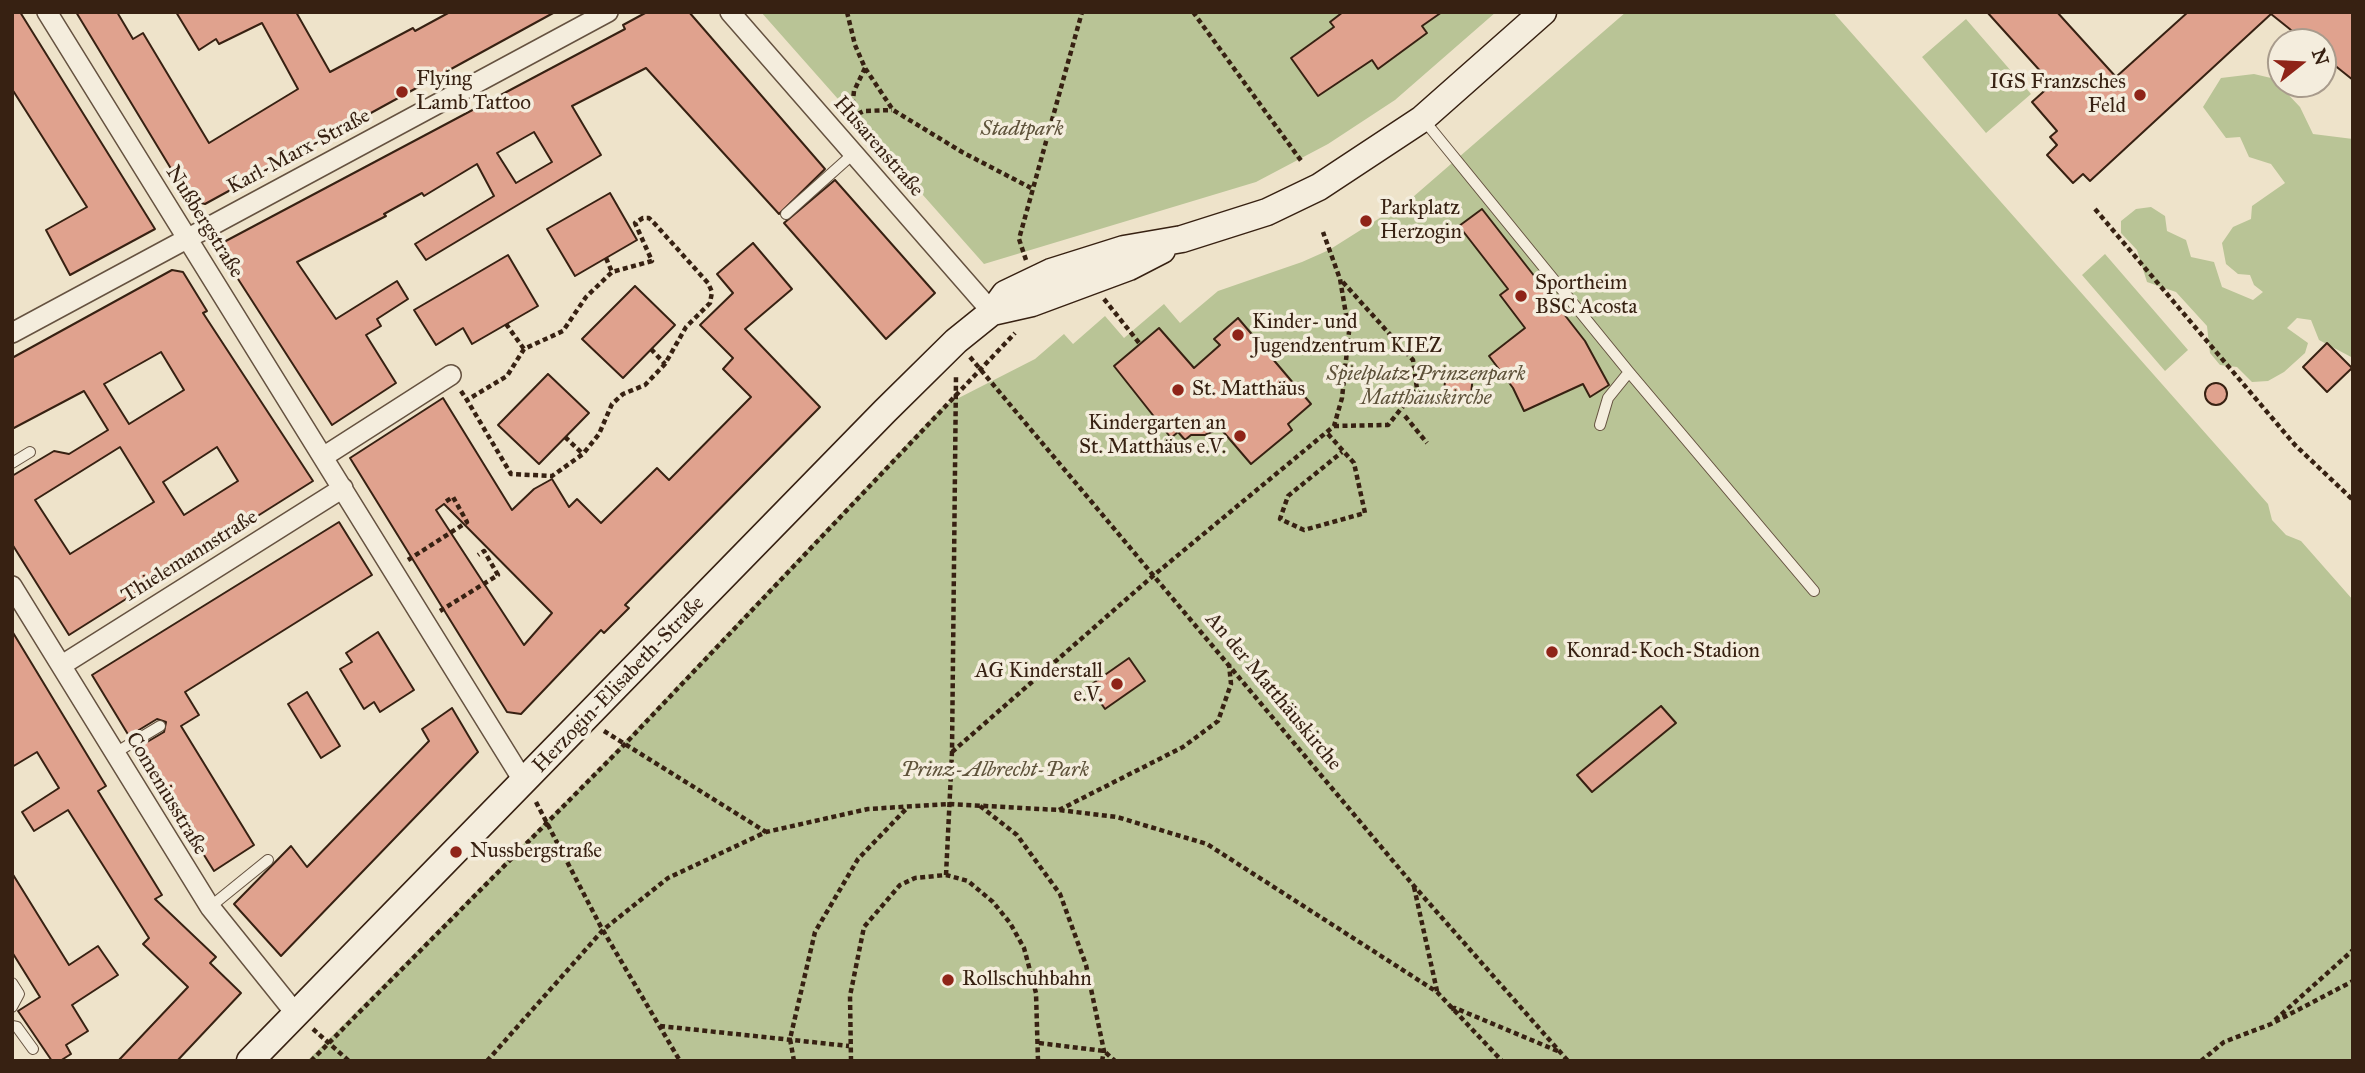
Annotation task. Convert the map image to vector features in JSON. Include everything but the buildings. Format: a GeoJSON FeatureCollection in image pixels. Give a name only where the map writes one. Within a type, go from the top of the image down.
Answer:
{"type":"FeatureCollection","features":[{"type":"Feature","properties":{"kind":"street","name":"Nußbergstraße"},"geometry":{"type":"LineString","coordinates":[[47,12],[524,782]]}},
{"type":"Feature","properties":{"kind":"street","name":"Karl-Marx-Straße"},"geometry":{"type":"LineString","coordinates":[[12,333],[608,12]]}},
{"type":"Feature","properties":{"kind":"street","name":"Husarenstraße"},"geometry":{"type":"LineString","coordinates":[[730,12],[992,313]]}},
{"type":"Feature","properties":{"kind":"street","name":"Herzogin-Elisabeth-Straße"},"geometry":{"type":"LineString","coordinates":[[250,1061],[956,341],[992,313],[1013,309],[1129,267],[1182,239],[1267,212],[1319,187],[1422,119],[1543,12]]}},
{"type":"Feature","properties":{"kind":"street"},"geometry":{"type":"LineString","coordinates":[[323,457],[451,374]]}},
{"type":"Feature","properties":{"kind":"street","name":"Thielemannstraße"},"geometry":{"type":"LineString","coordinates":[[62,665],[343,488]]}},
{"type":"Feature","properties":{"kind":"street","name":"Comeniusstraße"},"geometry":{"type":"LineString","coordinates":[[12,586],[210,907],[296,1014]]}},
{"type":"Feature","properties":{"kind":"lane"},"geometry":{"type":"LineString","coordinates":[[1422,119],[1629,372],[1814,591]]}},
{"type":"Feature","properties":{"kind":"lane"},"geometry":{"type":"LineString","coordinates":[[786,214],[853,154]]}},
{"type":"Feature","properties":{"kind":"lane"},"geometry":{"type":"LineString","coordinates":[[1600,425],[1608,398],[1629,372]]}},
{"type":"Feature","properties":{"kind":"lane"},"geometry":{"type":"LineString","coordinates":[[12,463],[30,452]]}},
{"type":"Feature","properties":{"kind":"lane"},"geometry":{"type":"LineString","coordinates":[[115,753],[160,726]]}},
{"type":"Feature","properties":{"kind":"lane"},"geometry":{"type":"LineString","coordinates":[[210,907],[268,860]]}},
{"type":"Feature","properties":{"kind":"lane"},"geometry":{"type":"LineString","coordinates":[[12,983],[19,994],[12,1007]]}},
{"type":"Feature","properties":{"kind":"lane"},"geometry":{"type":"LineString","coordinates":[[12,1026],[18,1027],[33,1049]]}},
{"type":"Feature","properties":{"kind":"path"},"geometry":{"type":"LineString","coordinates":[[847,12],[855,45],[865,68],[893,110],[962,152],[1031,188]]}},
{"type":"Feature","properties":{"kind":"path"},"geometry":{"type":"LineString","coordinates":[[1028,262],[1022,255],[1019,239],[1082,12]]}},
{"type":"Feature","properties":{"kind":"path"},"geometry":{"type":"LineString","coordinates":[[1193,12],[1302,162]]}},
{"type":"Feature","properties":{"kind":"path"},"geometry":{"type":"LineString","coordinates":[[865,68],[854,91],[851,117],[864,111],[893,110]]}},
{"type":"Feature","properties":{"kind":"path"},"geometry":{"type":"LineString","coordinates":[[2095,209],[2295,445],[2353,500]]}},
{"type":"Feature","properties":{"kind":"path"},"geometry":{"type":"LineString","coordinates":[[451,374],[511,474],[552,476],[583,454],[598,435],[612,404],[623,394],[645,385],[665,363],[686,327],[710,303],[712,292],[708,283],[649,218],[635,223],[652,261],[612,272],[586,297],[563,331],[524,349],[507,376],[467,400]]}},
{"type":"Feature","properties":{"kind":"path"},"geometry":{"type":"LineString","coordinates":[[952,752],[1154,575],[1335,426],[1342,398],[1349,332],[1340,279],[1323,232]]}},
{"type":"Feature","properties":{"kind":"path"},"geometry":{"type":"LineString","coordinates":[[606,258],[612,272]]}},
{"type":"Feature","properties":{"kind":"path"},"geometry":{"type":"LineString","coordinates":[[1335,426],[1388,425],[1417,389],[1413,360],[1340,279]]}},
{"type":"Feature","properties":{"kind":"path"},"geometry":{"type":"LineString","coordinates":[[1101,296],[1140,344]]}},
{"type":"Feature","properties":{"kind":"path"},"geometry":{"type":"LineString","coordinates":[[506,324],[524,349]]}},
{"type":"Feature","properties":{"kind":"path"},"geometry":{"type":"LineString","coordinates":[[311,1061],[549,823],[1020,328]]}},
{"type":"Feature","properties":{"kind":"path"},"geometry":{"type":"LineString","coordinates":[[946,875],[952,752],[956,341]]}},
{"type":"Feature","properties":{"kind":"path","name":"An der Matthäuskirche"},"geometry":{"type":"LineString","coordinates":[[956,341],[1414,886],[1568,1061]]}},
{"type":"Feature","properties":{"kind":"path"},"geometry":{"type":"LineString","coordinates":[[651,349],[665,363]]}},
{"type":"Feature","properties":{"kind":"path"},"geometry":{"type":"LineString","coordinates":[[1405,416],[1427,443]]}},
{"type":"Feature","properties":{"kind":"path"},"geometry":{"type":"LineString","coordinates":[[1328,434],[1354,463],[1365,513],[1304,530],[1280,519],[1288,496],[1342,452]]}},
{"type":"Feature","properties":{"kind":"path"},"geometry":{"type":"LineString","coordinates":[[565,438],[583,454]]}},
{"type":"Feature","properties":{"kind":"path"},"geometry":{"type":"LineString","coordinates":[[408,560],[467,522],[453,498],[445,502]]}},
{"type":"Feature","properties":{"kind":"path"},"geometry":{"type":"LineString","coordinates":[[439,612],[498,575],[484,551],[478,555]]}},
{"type":"Feature","properties":{"kind":"path"},"geometry":{"type":"LineString","coordinates":[[1059,810],[1183,747],[1218,721],[1231,684],[1229,663]]}},
{"type":"Feature","properties":{"kind":"path"},"geometry":{"type":"LineString","coordinates":[[597,727],[766,832]]}},
{"type":"Feature","properties":{"kind":"path"},"geometry":{"type":"LineString","coordinates":[[487,1061],[603,930],[668,878],[766,832],[868,809],[949,804],[1059,810],[1117,817],[1207,844],[1437,992],[1502,1061]]}},
{"type":"Feature","properties":{"kind":"path"},"geometry":{"type":"LineString","coordinates":[[979,806],[1017,835],[1060,894],[1086,965],[1104,1051],[1102,1061]]}},
{"type":"Feature","properties":{"kind":"path"},"geometry":{"type":"LineString","coordinates":[[794,1061],[790,1040],[815,932],[858,859],[908,807]]}},
{"type":"Feature","properties":{"kind":"path"},"geometry":{"type":"LineString","coordinates":[[549,823],[603,930],[680,1061]]}},
{"type":"Feature","properties":{"kind":"path"},"geometry":{"type":"LineString","coordinates":[[851,1061],[849,996],[864,927],[900,885],[915,878],[946,875],[968,881],[1010,923],[1024,948],[1036,993],[1040,1043],[1038,1061]]}},
{"type":"Feature","properties":{"kind":"path"},"geometry":{"type":"LineString","coordinates":[[1414,886],[1437,992]]}},
{"type":"Feature","properties":{"kind":"path"},"geometry":{"type":"LineString","coordinates":[[2271,1024],[2353,950]]}},
{"type":"Feature","properties":{"kind":"path"},"geometry":{"type":"LineString","coordinates":[[2201,1061],[2224,1042],[2271,1024],[2353,981]]}},
{"type":"Feature","properties":{"kind":"path"},"geometry":{"type":"LineString","coordinates":[[1451,1009],[1455,1008],[1561,1052]]}},
{"type":"Feature","properties":{"kind":"path"},"geometry":{"type":"LineString","coordinates":[[659,1026],[849,1046]]}},
{"type":"Feature","properties":{"kind":"path"},"geometry":{"type":"LineString","coordinates":[[330,1042],[349,1061]]}},
{"type":"Feature","properties":{"kind":"path"},"geometry":{"type":"LineString","coordinates":[[1040,1043],[1104,1051],[1115,1061]]}},
{"type":"Feature","properties":{"kind":"green space","name":"Stadtpark"},"geometry":{"type":"Polygon","coordinates":[[[761,12],[1496,12],[1395,100],[1328,144],[1256,182],[984,264],[761,12]]]}},
{"type":"Feature","properties":{"kind":"green space"},"geometry":{"type":"Polygon","coordinates":[[[1626,12],[1833,12],[2268,504],[2272,520],[2286,535],[2301,541],[2353,600],[2353,1061],[307,1061],[603,764],[943,406],[1035,359],[1064,334],[1073,344],[1105,316],[1124,338],[1164,304],[1180,323],[1218,291],[1329,250],[1413,197],[1626,12]]]}},
{"type":"Feature","properties":{"kind":"green space"},"geometry":{"type":"Polygon","coordinates":[[[1966,19],[2031,94],[1986,133],[1922,57],[1966,19]]]}},
{"type":"Feature","properties":{"kind":"green space"},"geometry":{"type":"Polygon","coordinates":[[[2254,74],[2267,77],[2267,98],[2292,98],[2300,107],[2313,134],[2353,139],[2353,358],[2319,340],[2311,320],[2297,318],[2287,328],[2308,343],[2305,353],[2284,372],[2268,381],[2252,382],[2237,367],[2220,365],[2210,353],[2207,326],[2176,292],[2147,282],[2137,250],[2121,233],[2121,221],[2136,209],[2151,207],[2165,216],[2167,231],[2186,240],[2191,257],[2214,262],[2222,287],[2253,300],[2263,292],[2254,285],[2250,275],[2238,274],[2226,264],[2222,243],[2233,227],[2251,219],[2252,206],[2285,183],[2271,164],[2249,157],[2240,137],[2226,138],[2203,107],[2221,78],[2254,74]]]}},
{"type":"Feature","properties":{"kind":"green space"},"geometry":{"type":"Polygon","coordinates":[[[2105,254],[2188,350],[2165,371],[2082,275],[2105,254]]]}},
{"type":"Feature","properties":{"kind":"place","name":"Flying Lamb Tattoo"},"geometry":{"type":"Point","coordinates":[402,92]}},
{"type":"Feature","properties":{"kind":"place","name":"IGS Franzsches Feld"},"geometry":{"type":"Point","coordinates":[2140,95]}},
{"type":"Feature","properties":{"kind":"place","name":"Parkplatz Herzogin"},"geometry":{"type":"Point","coordinates":[1366,221]}},
{"type":"Feature","properties":{"kind":"place","name":"Sportheim BSC Acosta"},"geometry":{"type":"Point","coordinates":[1521,296]}},
{"type":"Feature","properties":{"kind":"place","name":"Kinder- und Jugendzentrum KIEZ"},"geometry":{"type":"Point","coordinates":[1238,335]}},
{"type":"Feature","properties":{"kind":"place","name":"St. Matthäus"},"geometry":{"type":"Point","coordinates":[1178,390]}},
{"type":"Feature","properties":{"kind":"place","name":"Kindergarten an St. Matthäus e.V."},"geometry":{"type":"Point","coordinates":[1240,436]}},
{"type":"Feature","properties":{"kind":"place","name":"Konrad-Koch-Stadion"},"geometry":{"type":"Point","coordinates":[1552,652]}},
{"type":"Feature","properties":{"kind":"place","name":"AG Kinderstall e.V."},"geometry":{"type":"Point","coordinates":[1117,684]}},
{"type":"Feature","properties":{"kind":"place","name":"Nussbergstraße"},"geometry":{"type":"Point","coordinates":[456,852]}},
{"type":"Feature","properties":{"kind":"place","name":"Rollschuhbahn"},"geometry":{"type":"Point","coordinates":[948,980]}},
{"type":"Feature","properties":{"kind":"park label","name":"Spielplatz Prinzenpark Matthäuskirche"},"geometry":{"type":"Point","coordinates":[1426,387]}},
{"type":"Feature","properties":{"kind":"park label","name":"Prinz-Albrecht-Park"},"geometry":{"type":"Point","coordinates":[995,771]}}]}
